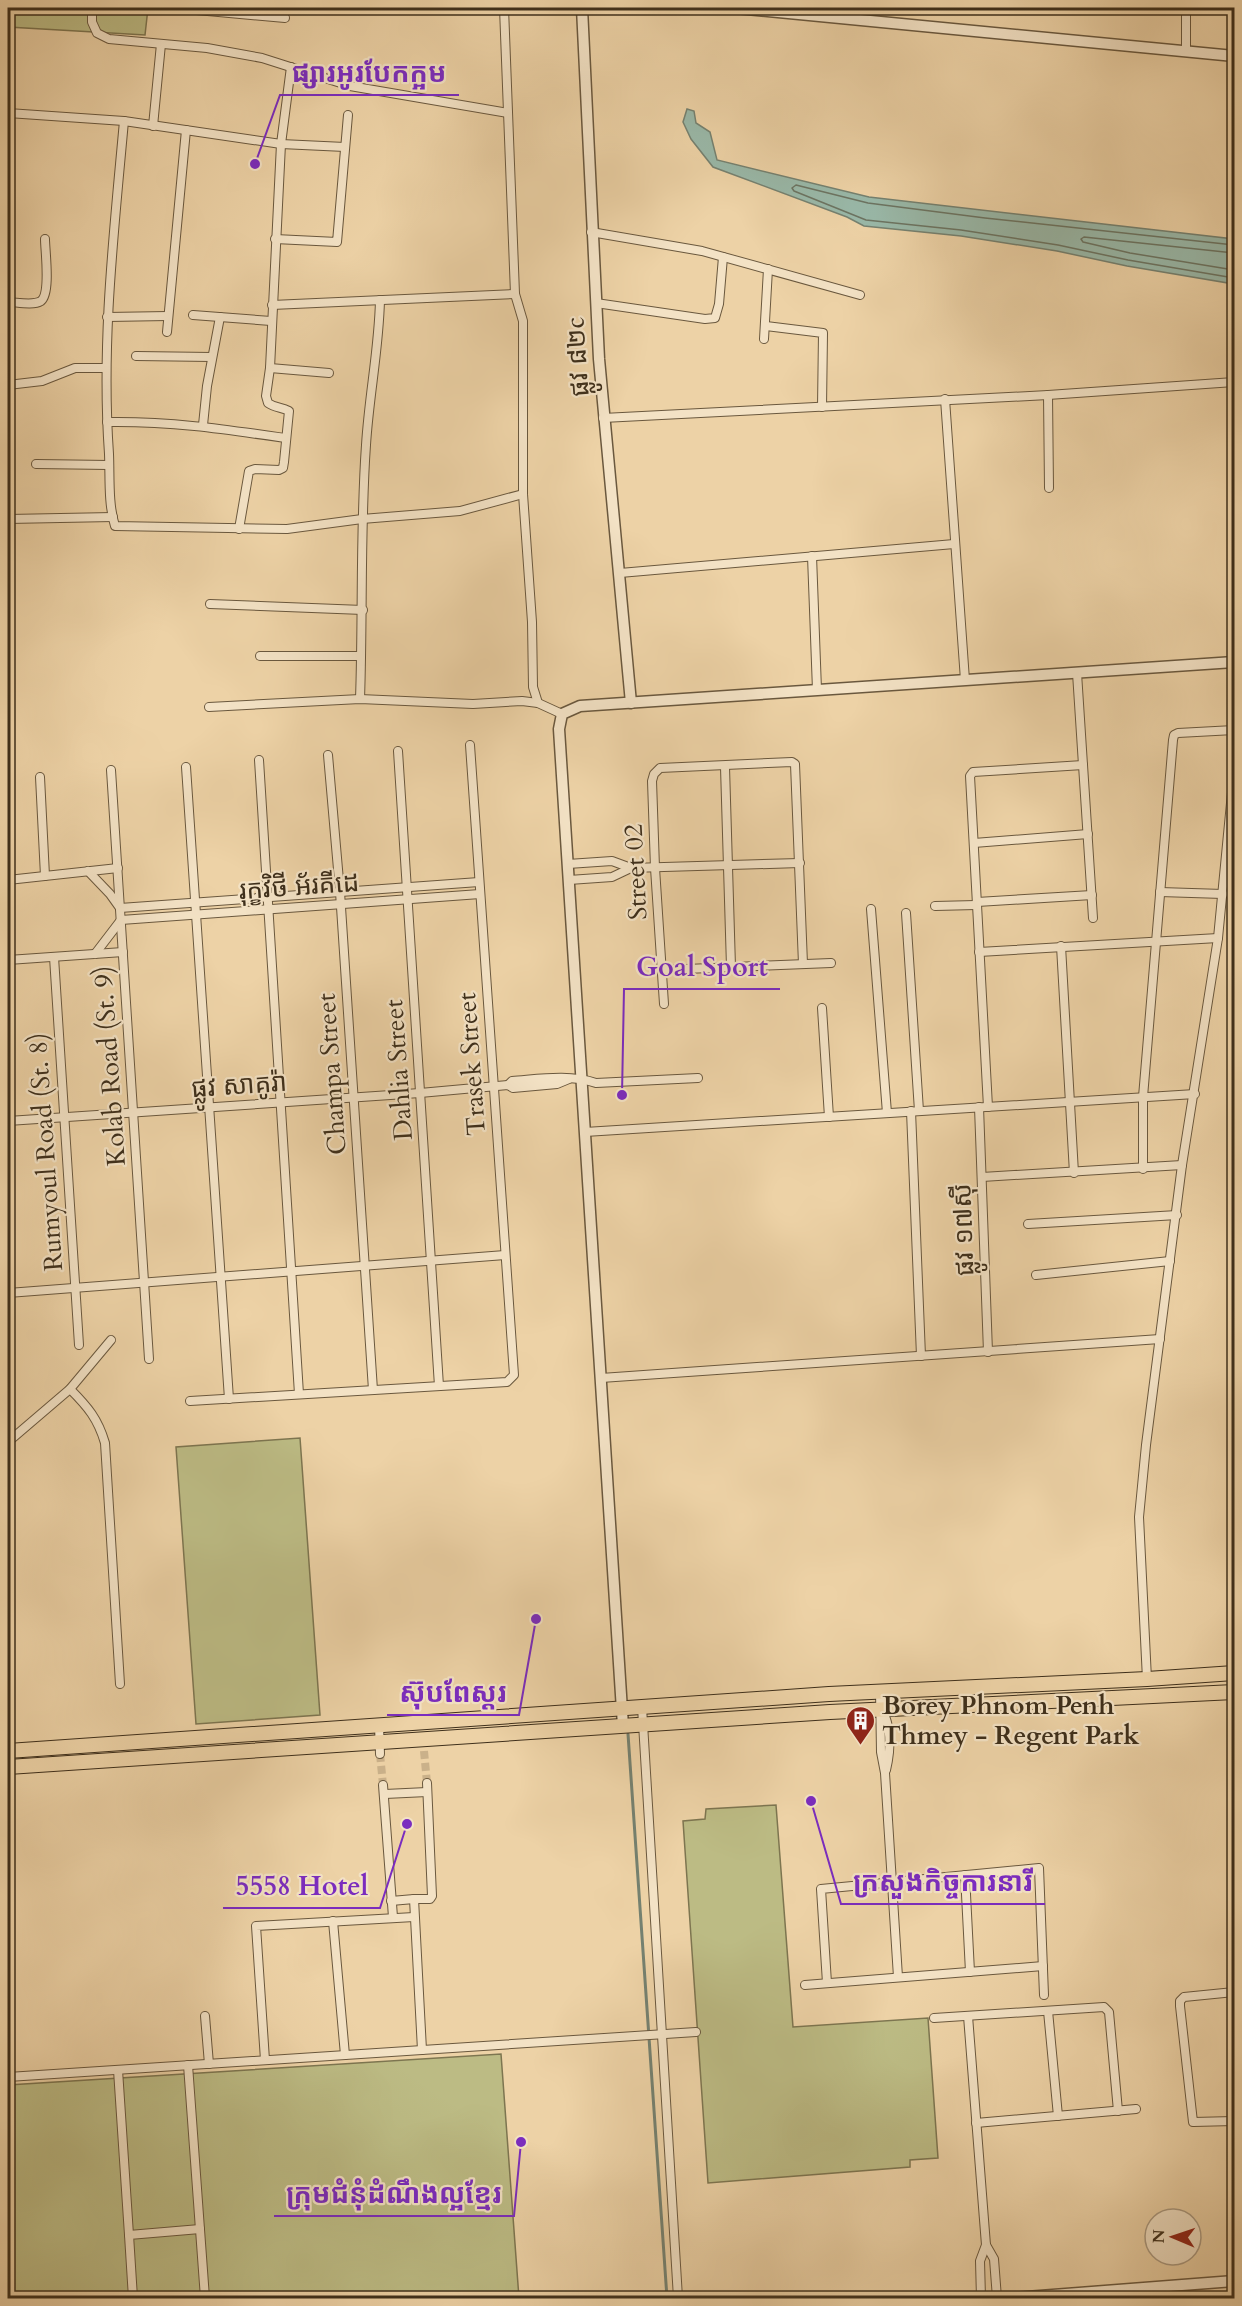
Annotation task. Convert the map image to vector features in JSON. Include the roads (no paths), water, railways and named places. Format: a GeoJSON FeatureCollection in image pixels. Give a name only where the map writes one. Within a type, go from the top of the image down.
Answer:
{"type":"FeatureCollection","features":[{"type":"Feature","properties":{"kind":"main road"},"geometry":{"type":"LineString","coordinates":[[8,1751],[880,1691],[1234,1673]]}},
{"type":"Feature","properties":{"kind":"main road"},"geometry":{"type":"LineString","coordinates":[[8,1767],[380,1748],[623,1726],[882,1709],[1234,1692]]}},
{"type":"Feature","properties":{"kind":"street"},"geometry":{"type":"LineString","coordinates":[[92,8],[92,22],[97,33],[109,39],[251,56],[350,86],[508,113]]}},
{"type":"Feature","properties":{"kind":"street"},"geometry":{"type":"LineString","coordinates":[[175,8],[217,10],[285,18]]}},
{"type":"Feature","properties":{"kind":"street"},"geometry":{"type":"LineString","coordinates":[[504,8],[515,294],[523,321],[524,494],[533,687],[538,703]]}},
{"type":"Feature","properties":{"kind":"street","name":"ផ្លូវ ៨២c"},"geometry":{"type":"LineString","coordinates":[[582,8],[591,232],[603,418],[631,703]]}},
{"type":"Feature","properties":{"kind":"street"},"geometry":{"type":"LineString","coordinates":[[736,8],[1234,56]]}},
{"type":"Feature","properties":{"kind":"street"},"geometry":{"type":"LineString","coordinates":[[1186,8],[1186,52]]}},
{"type":"Feature","properties":{"kind":"street"},"geometry":{"type":"LineString","coordinates":[[153,126],[161,44]]}},
{"type":"Feature","properties":{"kind":"street"},"geometry":{"type":"LineString","coordinates":[[240,529],[249,471],[255,468],[279,470],[283,468],[289,411],[274,408],[268,403],[266,396],[270,368],[281,144],[291,67]]}},
{"type":"Feature","properties":{"kind":"street"},"geometry":{"type":"LineString","coordinates":[[8,113],[124,122],[281,144],[345,147]]}},
{"type":"Feature","properties":{"kind":"street"},"geometry":{"type":"LineString","coordinates":[[275,239],[337,242],[348,116]]}},
{"type":"Feature","properties":{"kind":"street"},"geometry":{"type":"LineString","coordinates":[[124,122],[107,317],[105,368],[106,422],[112,516],[115,526],[118,528],[287,529],[362,519],[460,511],[524,494]]}},
{"type":"Feature","properties":{"kind":"street"},"geometry":{"type":"LineString","coordinates":[[167,332],[186,130]]}},
{"type":"Feature","properties":{"kind":"street"},"geometry":{"type":"LineString","coordinates":[[591,232],[723,257],[860,295]]}},
{"type":"Feature","properties":{"kind":"street"},"geometry":{"type":"LineString","coordinates":[[8,302],[33,303],[44,296],[45,239]]}},
{"type":"Feature","properties":{"kind":"street"},"geometry":{"type":"LineString","coordinates":[[596,303],[705,319],[714,318],[719,304],[723,257]]}},
{"type":"Feature","properties":{"kind":"street"},"geometry":{"type":"LineString","coordinates":[[764,339],[768,269]]}},
{"type":"Feature","properties":{"kind":"street"},"geometry":{"type":"LineString","coordinates":[[272,305],[515,294]]}},
{"type":"Feature","properties":{"kind":"street"},"geometry":{"type":"LineString","coordinates":[[360,699],[363,610],[362,519],[366,443],[380,300]]}},
{"type":"Feature","properties":{"kind":"street"},"geometry":{"type":"LineString","coordinates":[[193,315],[271,321]]}},
{"type":"Feature","properties":{"kind":"street"},"geometry":{"type":"LineString","coordinates":[[107,317],[168,316]]}},
{"type":"Feature","properties":{"kind":"street"},"geometry":{"type":"LineString","coordinates":[[203,425],[220,317]]}},
{"type":"Feature","properties":{"kind":"street"},"geometry":{"type":"LineString","coordinates":[[765,326],[823,333],[822,407]]}},
{"type":"Feature","properties":{"kind":"street"},"geometry":{"type":"LineString","coordinates":[[136,356],[212,357]]}},
{"type":"Feature","properties":{"kind":"street"},"geometry":{"type":"LineString","coordinates":[[8,385],[42,381],[75,368],[105,368]]}},
{"type":"Feature","properties":{"kind":"street"},"geometry":{"type":"LineString","coordinates":[[270,368],[329,373]]}},
{"type":"Feature","properties":{"kind":"street"},"geometry":{"type":"LineString","coordinates":[[603,418],[1048,395],[1234,382]]}},
{"type":"Feature","properties":{"kind":"street"},"geometry":{"type":"LineString","coordinates":[[1048,395],[1049,488]]}},
{"type":"Feature","properties":{"kind":"street"},"geometry":{"type":"LineString","coordinates":[[945,399],[965,680]]}},
{"type":"Feature","properties":{"kind":"street"},"geometry":{"type":"LineString","coordinates":[[106,422],[152,421],[203,425],[285,438]]}},
{"type":"Feature","properties":{"kind":"street"},"geometry":{"type":"LineString","coordinates":[[36,464],[109,465]]}},
{"type":"Feature","properties":{"kind":"street"},"geometry":{"type":"LineString","coordinates":[[8,519],[112,516]]}},
{"type":"Feature","properties":{"kind":"street"},"geometry":{"type":"LineString","coordinates":[[620,573],[954,544]]}},
{"type":"Feature","properties":{"kind":"street"},"geometry":{"type":"LineString","coordinates":[[812,556],[817,690]]}},
{"type":"Feature","properties":{"kind":"street"},"geometry":{"type":"LineString","coordinates":[[210,604],[363,610]]}},
{"type":"Feature","properties":{"kind":"street"},"geometry":{"type":"LineString","coordinates":[[260,656],[361,656]]}},
{"type":"Feature","properties":{"kind":"street"},"geometry":{"type":"LineString","coordinates":[[208,707],[360,699],[473,704],[538,703],[562,714],[580,706],[1234,662]]}},
{"type":"Feature","properties":{"kind":"street"},"geometry":{"type":"LineString","coordinates":[[1077,673],[1093,918]]}},
{"type":"Feature","properties":{"kind":"street"},"geometry":{"type":"LineString","coordinates":[[562,714],[559,729],[568,880],[623,1726]]}},
{"type":"Feature","properties":{"kind":"street"},"geometry":{"type":"LineString","coordinates":[[1143,1168],[1143,1097],[1174,735],[1234,730]]}},
{"type":"Feature","properties":{"kind":"street","name":"Trasek Street"},"geometry":{"type":"LineString","coordinates":[[439,1386],[507,1382],[514,1375],[470,745]]}},
{"type":"Feature","properties":{"kind":"street","name":"Dahlia Street"},"geometry":{"type":"LineString","coordinates":[[398,751],[439,1386]]}},
{"type":"Feature","properties":{"kind":"street","name":"Champa Street"},"geometry":{"type":"LineString","coordinates":[[328,755],[340,892],[373,1390]]}},
{"type":"Feature","properties":{"kind":"street"},"geometry":{"type":"LineString","coordinates":[[259,760],[298,1394]]}},
{"type":"Feature","properties":{"kind":"street"},"geometry":{"type":"LineString","coordinates":[[731,967],[725,767],[792,762],[795,764],[803,964]]}},
{"type":"Feature","properties":{"kind":"street","name":"ផ្លូវ ១៧ស៊ី"},"geometry":{"type":"LineString","coordinates":[[988,1352],[982,1177],[983,1107],[979,952],[970,776],[973,772],[1083,765]]}},
{"type":"Feature","properties":{"kind":"street"},"geometry":{"type":"LineString","coordinates":[[186,767],[229,1399]]}},
{"type":"Feature","properties":{"kind":"street","name":"Street 02"},"geometry":{"type":"LineString","coordinates":[[664,1004],[652,781],[654,774],[660,768],[725,767]]}},
{"type":"Feature","properties":{"kind":"street","name":"Kolab Road (St. 9)"},"geometry":{"type":"LineString","coordinates":[[111,770],[149,1359]]}},
{"type":"Feature","properties":{"kind":"street"},"geometry":{"type":"LineString","coordinates":[[1147,1679],[1139,1517],[1182,1165],[1218,938],[1234,772]]}},
{"type":"Feature","properties":{"kind":"street"},"geometry":{"type":"LineString","coordinates":[[40,777],[45,876]]}},
{"type":"Feature","properties":{"kind":"street"},"geometry":{"type":"LineString","coordinates":[[974,843],[1088,834]]}},
{"type":"Feature","properties":{"kind":"street"},"geometry":{"type":"LineString","coordinates":[[568,864],[612,861],[631,868],[655,868],[800,862]]}},
{"type":"Feature","properties":{"kind":"street"},"geometry":{"type":"LineString","coordinates":[[8,880],[118,868]]}},
{"type":"Feature","properties":{"kind":"street"},"geometry":{"type":"LineString","coordinates":[[568,880],[612,877],[631,868]]}},
{"type":"Feature","properties":{"kind":"street"},"geometry":{"type":"LineString","coordinates":[[88,872],[120,908]]}},
{"type":"Feature","properties":{"kind":"street","name":"រុក្ខវិថី អ័រគីដេ"},"geometry":{"type":"LineString","coordinates":[[120,908],[479,882]]}},
{"type":"Feature","properties":{"kind":"street"},"geometry":{"type":"LineString","coordinates":[[1160,892],[1223,894]]}},
{"type":"Feature","properties":{"kind":"street","name":"រុក្ខវិថី អ័រគីដេ"},"geometry":{"type":"LineString","coordinates":[[121,921],[480,894]]}},
{"type":"Feature","properties":{"kind":"street"},"geometry":{"type":"LineString","coordinates":[[935,906],[1092,895]]}},
{"type":"Feature","properties":{"kind":"street"},"geometry":{"type":"LineString","coordinates":[[871,909],[887,1113]]}},
{"type":"Feature","properties":{"kind":"street"},"geometry":{"type":"LineString","coordinates":[[906,913],[915,1111],[921,1356]]}},
{"type":"Feature","properties":{"kind":"street"},"geometry":{"type":"LineString","coordinates":[[95,954],[121,921]]}},
{"type":"Feature","properties":{"kind":"street"},"geometry":{"type":"LineString","coordinates":[[979,952],[1218,938]]}},
{"type":"Feature","properties":{"kind":"street"},"geometry":{"type":"LineString","coordinates":[[1061,946],[1074,1173]]}},
{"type":"Feature","properties":{"kind":"street"},"geometry":{"type":"LineString","coordinates":[[8,960],[123,952]]}},
{"type":"Feature","properties":{"kind":"street","name":"Rumyoul Road (St. 8)"},"geometry":{"type":"LineString","coordinates":[[54,957],[79,1346]]}},
{"type":"Feature","properties":{"kind":"street"},"geometry":{"type":"LineString","coordinates":[[662,970],[831,963]]}},
{"type":"Feature","properties":{"kind":"street"},"geometry":{"type":"LineString","coordinates":[[822,1008],[829,1117]]}},
{"type":"Feature","properties":{"kind":"street","name":"ផ្លូវ សាគូរ៉ា"},"geometry":{"type":"LineString","coordinates":[[508,1085],[512,1081],[556,1078],[581,1078],[596,1083],[698,1078]]}},
{"type":"Feature","properties":{"kind":"street","name":"ផ្លូវ សាគូរ៉ា"},"geometry":{"type":"LineString","coordinates":[[8,1121],[353,1098],[508,1085],[513,1088],[556,1084],[569,1079]]}},
{"type":"Feature","properties":{"kind":"street"},"geometry":{"type":"LineString","coordinates":[[585,1132],[1195,1094]]}},
{"type":"Feature","properties":{"kind":"street"},"geometry":{"type":"LineString","coordinates":[[982,1177],[1182,1165]]}},
{"type":"Feature","properties":{"kind":"street"},"geometry":{"type":"LineString","coordinates":[[1028,1224],[1177,1215]]}},
{"type":"Feature","properties":{"kind":"street"},"geometry":{"type":"LineString","coordinates":[[8,1293],[505,1256]]}},
{"type":"Feature","properties":{"kind":"street"},"geometry":{"type":"LineString","coordinates":[[1036,1275],[1170,1261]]}},
{"type":"Feature","properties":{"kind":"street"},"geometry":{"type":"LineString","coordinates":[[601,1378],[1160,1339]]}},
{"type":"Feature","properties":{"kind":"street"},"geometry":{"type":"LineString","coordinates":[[8,1442],[70,1389],[111,1340]]}},
{"type":"Feature","properties":{"kind":"street"},"geometry":{"type":"LineString","coordinates":[[190,1401],[439,1386]]}},
{"type":"Feature","properties":{"kind":"street"},"geometry":{"type":"LineString","coordinates":[[8,1388],[9,1406]]}},
{"type":"Feature","properties":{"kind":"street"},"geometry":{"type":"LineString","coordinates":[[70,1389],[87,1405],[99,1424],[105,1443],[120,1684]]}},
{"type":"Feature","properties":{"kind":"street"},"geometry":{"type":"LineString","coordinates":[[880,1691],[882,1709],[879,1722],[880,1752],[885,1773],[898,1977]]}},
{"type":"Feature","properties":{"kind":"street"},"geometry":{"type":"LineString","coordinates":[[642,1707],[678,2298]]}},
{"type":"Feature","properties":{"kind":"street"},"geometry":{"type":"LineString","coordinates":[[379,1725],[380,1748]]}},
{"type":"Feature","properties":{"kind":"street"},"geometry":{"type":"LineString","coordinates":[[392,1901],[430,1899],[432,1896],[427,1787],[384,1789],[393,1917]]}},
{"type":"Feature","properties":{"kind":"street"},"geometry":{"type":"LineString","coordinates":[[827,1983],[821,1889],[1039,1868],[1044,1995]]}},
{"type":"Feature","properties":{"kind":"street"},"geometry":{"type":"LineString","coordinates":[[965,1875],[970,1972]]}},
{"type":"Feature","properties":{"kind":"street"},"geometry":{"type":"LineString","coordinates":[[414,1899],[422,2050]]}},
{"type":"Feature","properties":{"kind":"street"},"geometry":{"type":"LineString","coordinates":[[265,2060],[256,1926],[414,1917]]}},
{"type":"Feature","properties":{"kind":"street"},"geometry":{"type":"LineString","coordinates":[[333,1922],[345,2055]]}},
{"type":"Feature","properties":{"kind":"street"},"geometry":{"type":"LineString","coordinates":[[805,1985],[1043,1966]]}},
{"type":"Feature","properties":{"kind":"street"},"geometry":{"type":"LineString","coordinates":[[1234,1992],[1184,1998],[1180,2001],[1191,2118],[1196,2123],[1234,2121]]}},
{"type":"Feature","properties":{"kind":"street"},"geometry":{"type":"LineString","coordinates":[[934,2018],[1104,2007],[1109,2012],[1118,2111]]}},
{"type":"Feature","properties":{"kind":"street"},"geometry":{"type":"LineString","coordinates":[[1048,2011],[1058,2116]]}},
{"type":"Feature","properties":{"kind":"street"},"geometry":{"type":"LineString","coordinates":[[205,2016],[209,2064]]}},
{"type":"Feature","properties":{"kind":"street"},"geometry":{"type":"LineString","coordinates":[[968,2016],[986,2245],[994,2259],[997,2298]]}},
{"type":"Feature","properties":{"kind":"street"},"geometry":{"type":"LineString","coordinates":[[8,2077],[696,2032]]}},
{"type":"Feature","properties":{"kind":"street"},"geometry":{"type":"LineString","coordinates":[[188,2065],[205,2298]]}},
{"type":"Feature","properties":{"kind":"street"},"geometry":{"type":"LineString","coordinates":[[118,2070],[133,2298]]}},
{"type":"Feature","properties":{"kind":"street"},"geometry":{"type":"LineString","coordinates":[[976,2123],[1136,2109]]}},
{"type":"Feature","properties":{"kind":"street"},"geometry":{"type":"LineString","coordinates":[[129,2235],[200,2229]]}},
{"type":"Feature","properties":{"kind":"street"},"geometry":{"type":"LineString","coordinates":[[981,2298],[980,2261],[986,2245]]}},
{"type":"Feature","properties":{"kind":"street"},"geometry":{"type":"LineString","coordinates":[[1014,2298],[1234,2281]]}},
{"type":"Feature","properties":{"kind":"water"},"geometry":{"type":"Polygon","coordinates":[[[687,109],[694,111],[696,123],[710,132],[717,160],[869,197],[1234,239],[1234,284],[1127,266],[1057,251],[961,236],[864,226],[847,217],[713,167],[691,139],[683,122],[687,109]]]}},
{"type":"Feature","properties":{"kind":"waterway"},"geometry":{"type":"LineString","coordinates":[[628,1734],[667,2298]]}},
{"type":"Feature","properties":{"kind":"tunnel"},"geometry":{"type":"LineString","coordinates":[[424,1751],[427,1783]]}},
{"type":"Feature","properties":{"kind":"tunnel"},"geometry":{"type":"LineString","coordinates":[[380,1754],[383,1785]]}},
{"type":"Feature","properties":{"kind":"place","name":"ផ្សារអូរបែកក្អម"},"geometry":{"type":"Point","coordinates":[255,164]}},
{"type":"Feature","properties":{"kind":"place","name":"Goal Sport"},"geometry":{"type":"Point","coordinates":[622,1095]}},
{"type":"Feature","properties":{"kind":"place","name":"ស៊ុបពែស្តរ"},"geometry":{"type":"Point","coordinates":[536,1619]}},
{"type":"Feature","properties":{"kind":"place","name":"Borey Phnom Penh Thmey - Regent Park"},"geometry":{"type":"Point","coordinates":[861,1746]}},
{"type":"Feature","properties":{"kind":"place","name":"ក្រសួងកិច្ចការនារី"},"geometry":{"type":"Point","coordinates":[811,1801]}},
{"type":"Feature","properties":{"kind":"place","name":"5558 Hotel"},"geometry":{"type":"Point","coordinates":[407,1824]}},
{"type":"Feature","properties":{"kind":"place","name":"ក្រុមជំនុំដំណឹងល្អខ្មែរ"},"geometry":{"type":"Point","coordinates":[521,2142]}}]}
